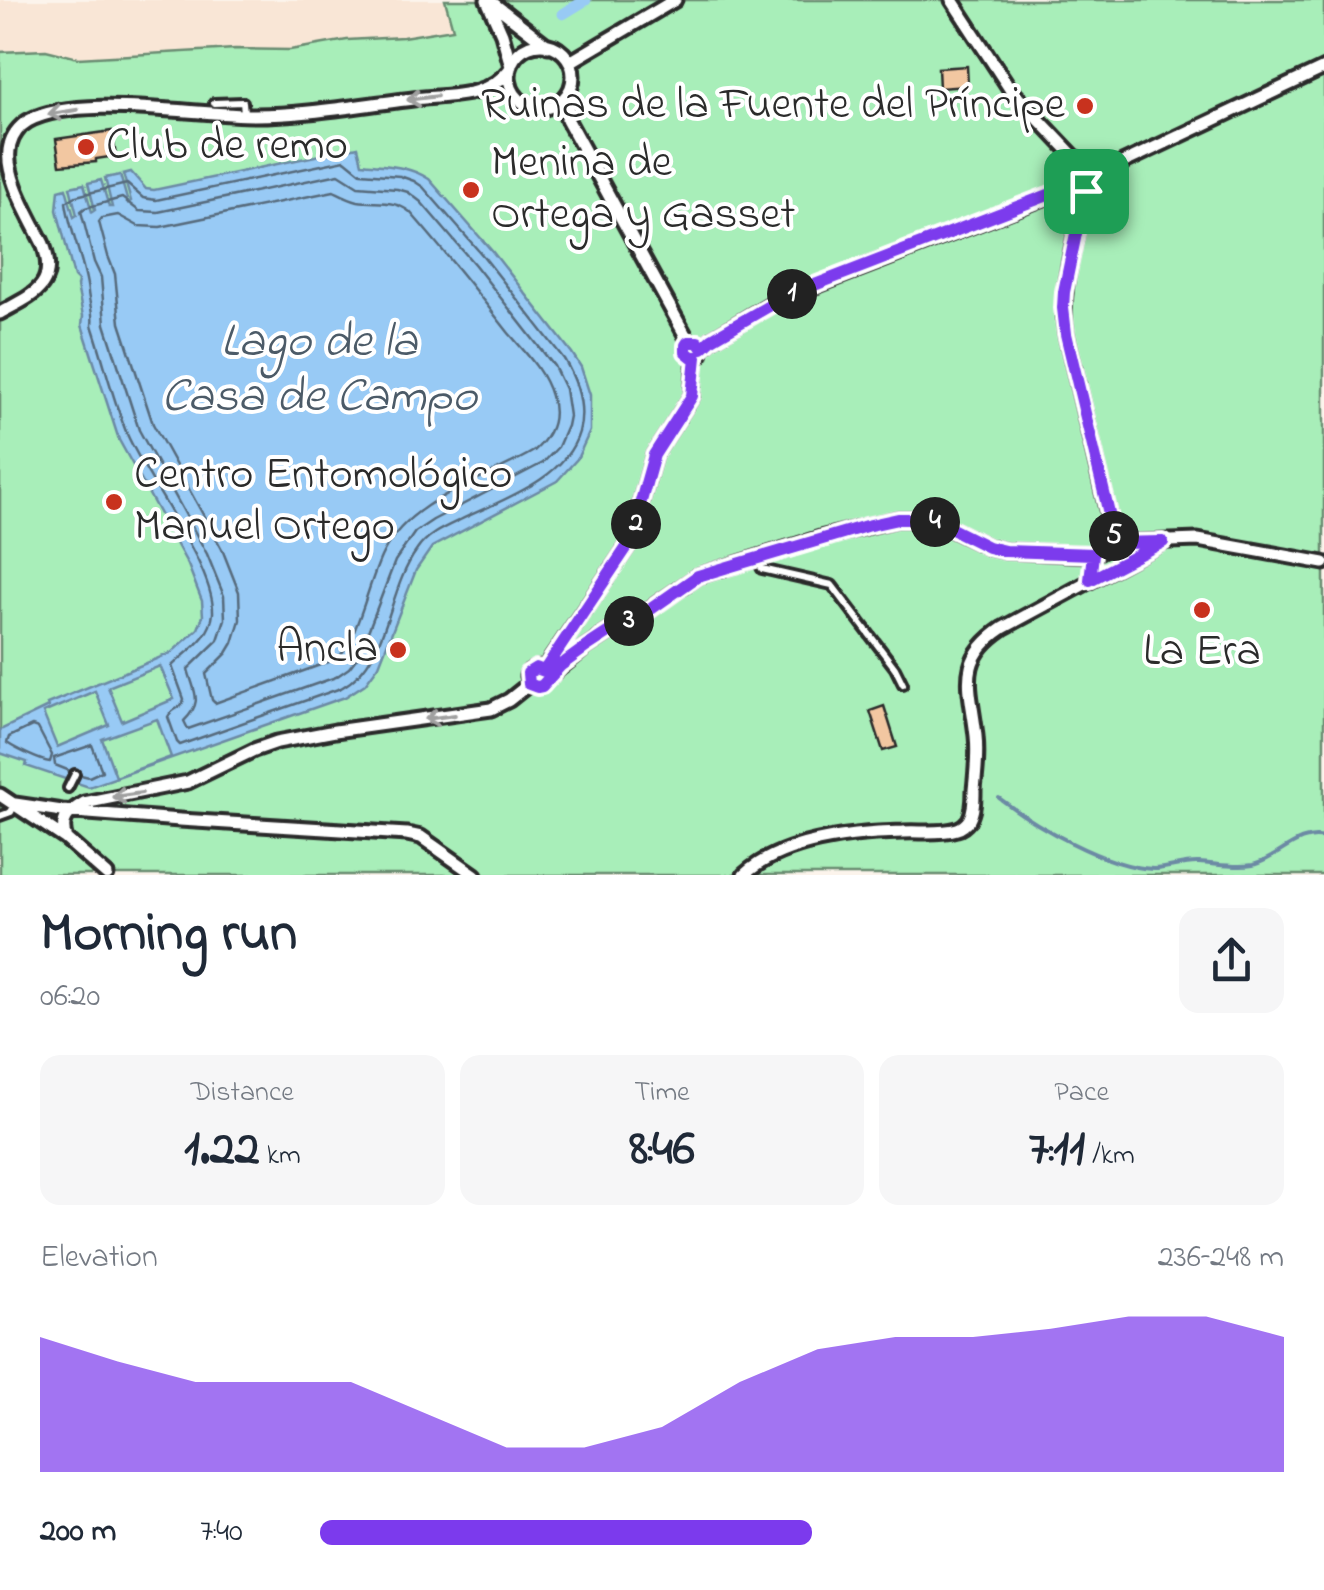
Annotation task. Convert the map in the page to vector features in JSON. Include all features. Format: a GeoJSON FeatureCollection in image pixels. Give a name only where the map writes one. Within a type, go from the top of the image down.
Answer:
{"type":"FeatureCollection","features":[{"type":"Feature","properties":{"kind":"street"},"geometry":{"type":"LineString","coordinates":[[66,839],[62,823],[69,811],[94,800],[188,782],[277,742],[491,709],[529,684],[540,687],[629,544],[654,455],[692,396],[698,342],[688,342],[568,119],[573,78],[570,62],[560,50],[548,46],[488,0]]}},
{"type":"Feature","properties":{"kind":"street"},"geometry":{"type":"LineString","coordinates":[[488,0],[502,34],[511,67],[511,84],[517,96],[528,105],[568,119]]}},
{"type":"Feature","properties":{"kind":"street"},"geometry":{"type":"LineString","coordinates":[[570,62],[676,0]]}},
{"type":"Feature","properties":{"kind":"street"},"geometry":{"type":"LineString","coordinates":[[952,0],[1010,89],[1085,168],[1087,180],[1063,308],[1116,543]]}},
{"type":"Feature","properties":{"kind":"street"},"geometry":{"type":"LineString","coordinates":[[0,313],[39,290],[48,273],[47,255],[10,167],[10,144],[22,126],[42,115],[91,108],[295,112],[476,92],[496,84],[528,48],[548,46]]}},
{"type":"Feature","properties":{"kind":"street"},"geometry":{"type":"LineString","coordinates":[[699,353],[712,339],[786,296],[1087,180],[1324,68]]}},
{"type":"Feature","properties":{"kind":"street"},"geometry":{"type":"LineString","coordinates":[[540,108],[557,104],[569,92]]}},
{"type":"Feature","properties":{"kind":"street"},"geometry":{"type":"LineString","coordinates":[[545,675],[698,576],[866,526],[909,518],[936,522],[1005,551],[1093,554],[1116,543],[1184,540],[1215,542],[1324,563]]}},
{"type":"Feature","properties":{"kind":"street"},"geometry":{"type":"LineString","coordinates":[[744,875],[767,859],[810,843],[871,833],[952,830],[966,823],[972,810],[976,768],[976,732],[969,689],[976,651],[1003,628],[1163,542]]}},
{"type":"Feature","properties":{"kind":"street"},"geometry":{"type":"LineString","coordinates":[[1090,580],[1093,554]]}},
{"type":"Feature","properties":{"kind":"street"},"geometry":{"type":"LineString","coordinates":[[0,796],[66,839],[107,875]]}},
{"type":"Feature","properties":{"kind":"street"},"geometry":{"type":"LineString","coordinates":[[15,804],[407,834],[421,837],[475,875]]}},
{"type":"Feature","properties":{"kind":"lane"},"geometry":{"type":"LineString","coordinates":[[214,103],[243,102],[244,114]]}},
{"type":"Feature","properties":{"kind":"lane"},"geometry":{"type":"LineString","coordinates":[[756,558],[762,568],[832,585],[903,684]]}},
{"type":"Feature","properties":{"kind":"lane"},"geometry":{"type":"LineString","coordinates":[[68,788],[75,774]]}},
{"type":"Feature","properties":{"kind":"lane"},"geometry":{"type":"LineString","coordinates":[[0,816],[10,812],[15,804]]}},
{"type":"Feature","properties":{"kind":"shaded area"},"geometry":{"type":"Polygon","coordinates":[[[0,0],[445,0],[454,28],[290,50],[235,49],[78,59],[46,51],[0,51],[0,0]]]}},
{"type":"Feature","properties":{"kind":"green space"},"geometry":{"type":"Polygon","coordinates":[[[445,0],[1324,0],[1324,875],[0,875],[0,52],[46,50],[78,58],[235,49],[290,50],[347,40],[403,37],[453,29],[445,0]]]}},
{"type":"Feature","properties":{"kind":"water","name":"Lago de la Casa de Campo"},"geometry":{"type":"Polygon","coordinates":[[[358,147],[362,163],[421,174],[492,251],[572,353],[590,395],[590,431],[577,459],[557,481],[432,547],[416,570],[379,665],[365,684],[345,697],[89,787],[0,753],[0,730],[48,707],[47,704],[171,653],[198,629],[203,616],[202,601],[188,565],[119,440],[82,325],[78,281],[57,210],[59,190],[66,188],[74,217],[77,215],[70,187],[84,184],[92,212],[95,210],[88,183],[101,180],[112,207],[105,178],[120,175],[128,203],[131,201],[123,174],[131,172],[146,189],[358,147]],[[160,666],[108,687],[122,721],[174,699],[160,666]],[[95,691],[43,713],[57,747],[109,725],[95,691]],[[157,719],[102,739],[116,777],[171,757],[157,719]]]}},
{"type":"Feature","properties":{"kind":"building"},"geometry":{"type":"Polygon","coordinates":[[[967,66],[968,86],[939,88],[938,68],[967,66]]]}},
{"type":"Feature","properties":{"kind":"building","name":"Club de remo"},"geometry":{"type":"Polygon","coordinates":[[[112,131],[116,156],[60,165],[56,139],[112,131]]]}},
{"type":"Feature","properties":{"kind":"building"},"geometry":{"type":"Polygon","coordinates":[[[884,706],[897,747],[883,751],[870,711],[884,706]]]}},
{"type":"Feature","properties":{"kind":"waterway"},"geometry":{"type":"LineString","coordinates":[[563,14],[586,0]]}},
{"type":"Feature","properties":{"kind":"waterway"},"geometry":{"type":"LineString","coordinates":[[999,798],[1032,821],[1093,853],[1134,867],[1153,869],[1193,863],[1253,865],[1305,838],[1324,838]]}},
{"type":"Feature","properties":{"kind":"place","name":"Ruinas de la Fuente del Príncipe"},"geometry":{"type":"Point","coordinates":[1085,106]}},
{"type":"Feature","properties":{"kind":"place","name":"Club de remo"},"geometry":{"type":"Point","coordinates":[86,147]}},
{"type":"Feature","properties":{"kind":"place","name":"Menina de Ortega y Gasset"},"geometry":{"type":"Point","coordinates":[471,190]}},
{"type":"Feature","properties":{"kind":"place","name":"Centro Entomológico Manuel Ortego"},"geometry":{"type":"Point","coordinates":[114,502]}},
{"type":"Feature","properties":{"kind":"place","name":"La Era"},"geometry":{"type":"Point","coordinates":[1202,610]}},
{"type":"Feature","properties":{"kind":"place","name":"Ancla"},"geometry":{"type":"Point","coordinates":[398,650]}},
{"type":"Feature","properties":{"kind":"route"},"geometry":{"type":"LineString","coordinates":[[1087,180],[1086,191],[1064,292],[1066,334],[1116,543],[1163,542],[1090,580],[1093,554],[1005,551],[922,519],[866,526],[698,576],[638,618],[586,647],[560,666],[542,686],[529,684],[528,673],[536,668],[544,671],[629,544],[654,455],[692,396],[696,357],[686,352],[688,342],[694,340],[702,348],[786,296],[1087,180]]}}]}
